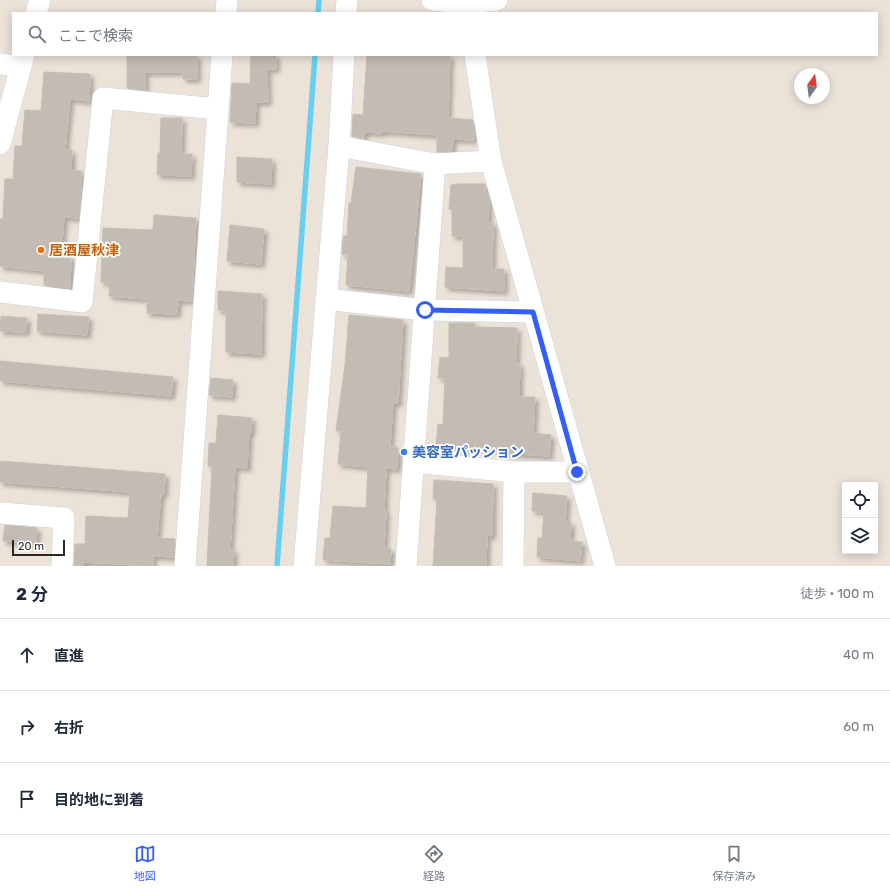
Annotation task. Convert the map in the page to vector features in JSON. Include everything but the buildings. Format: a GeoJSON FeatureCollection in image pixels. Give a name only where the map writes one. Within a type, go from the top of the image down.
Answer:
{"type":"FeatureCollection","features":[{"type":"Feature","properties":{"kind":"street"},"geometry":{"type":"LineString","coordinates":[[36,12],[40,0]]}},
{"type":"Feature","properties":{"kind":"street"},"geometry":{"type":"LineString","coordinates":[[226,0],[226,12]]}},
{"type":"Feature","properties":{"kind":"street"},"geometry":{"type":"LineString","coordinates":[[346,12],[347,0]]}},
{"type":"Feature","properties":{"kind":"street"},"geometry":{"type":"LineString","coordinates":[[432,0],[463,4],[497,0]]}},
{"type":"Feature","properties":{"kind":"street"},"geometry":{"type":"LineString","coordinates":[[184,566],[222,56]]}},
{"type":"Feature","properties":{"kind":"street"},"geometry":{"type":"LineString","coordinates":[[304,566],[339,146],[344,56]]}},
{"type":"Feature","properties":{"kind":"street"},"geometry":{"type":"LineString","coordinates":[[475,56],[491,161],[577,472],[605,566]]}},
{"type":"Feature","properties":{"kind":"street"},"geometry":{"type":"LineString","coordinates":[[0,144],[15,62]]}},
{"type":"Feature","properties":{"kind":"street"},"geometry":{"type":"LineString","coordinates":[[0,292],[82,302],[103,98],[218,109]]}},
{"type":"Feature","properties":{"kind":"street"},"geometry":{"type":"LineString","coordinates":[[339,146],[435,164],[491,161]]}},
{"type":"Feature","properties":{"kind":"street"},"geometry":{"type":"LineString","coordinates":[[406,566],[435,164]]}},
{"type":"Feature","properties":{"kind":"street"},"geometry":{"type":"LineString","coordinates":[[326,299],[425,310],[533,312]]}},
{"type":"Feature","properties":{"kind":"street"},"geometry":{"type":"LineString","coordinates":[[414,462],[514,472],[577,472]]}},
{"type":"Feature","properties":{"kind":"street"},"geometry":{"type":"LineString","coordinates":[[513,566],[514,472]]}},
{"type":"Feature","properties":{"kind":"street"},"geometry":{"type":"LineString","coordinates":[[0,513],[64,518],[62,566]]}},
{"type":"Feature","properties":{"kind":"waterway"},"geometry":{"type":"LineString","coordinates":[[318,12],[319,0]]}},
{"type":"Feature","properties":{"kind":"waterway"},"geometry":{"type":"LineString","coordinates":[[277,566],[315,56]]}},
{"type":"Feature","properties":{"kind":"place","name":"居酒屋秋津"},"geometry":{"type":"Point","coordinates":[41,250]}},
{"type":"Feature","properties":{"kind":"place","name":"美容室パッション"},"geometry":{"type":"Point","coordinates":[404,452]}},
{"type":"Feature","properties":{"kind":"route"},"geometry":{"type":"LineString","coordinates":[[425,310],[533,312],[577,472]]}}]}
